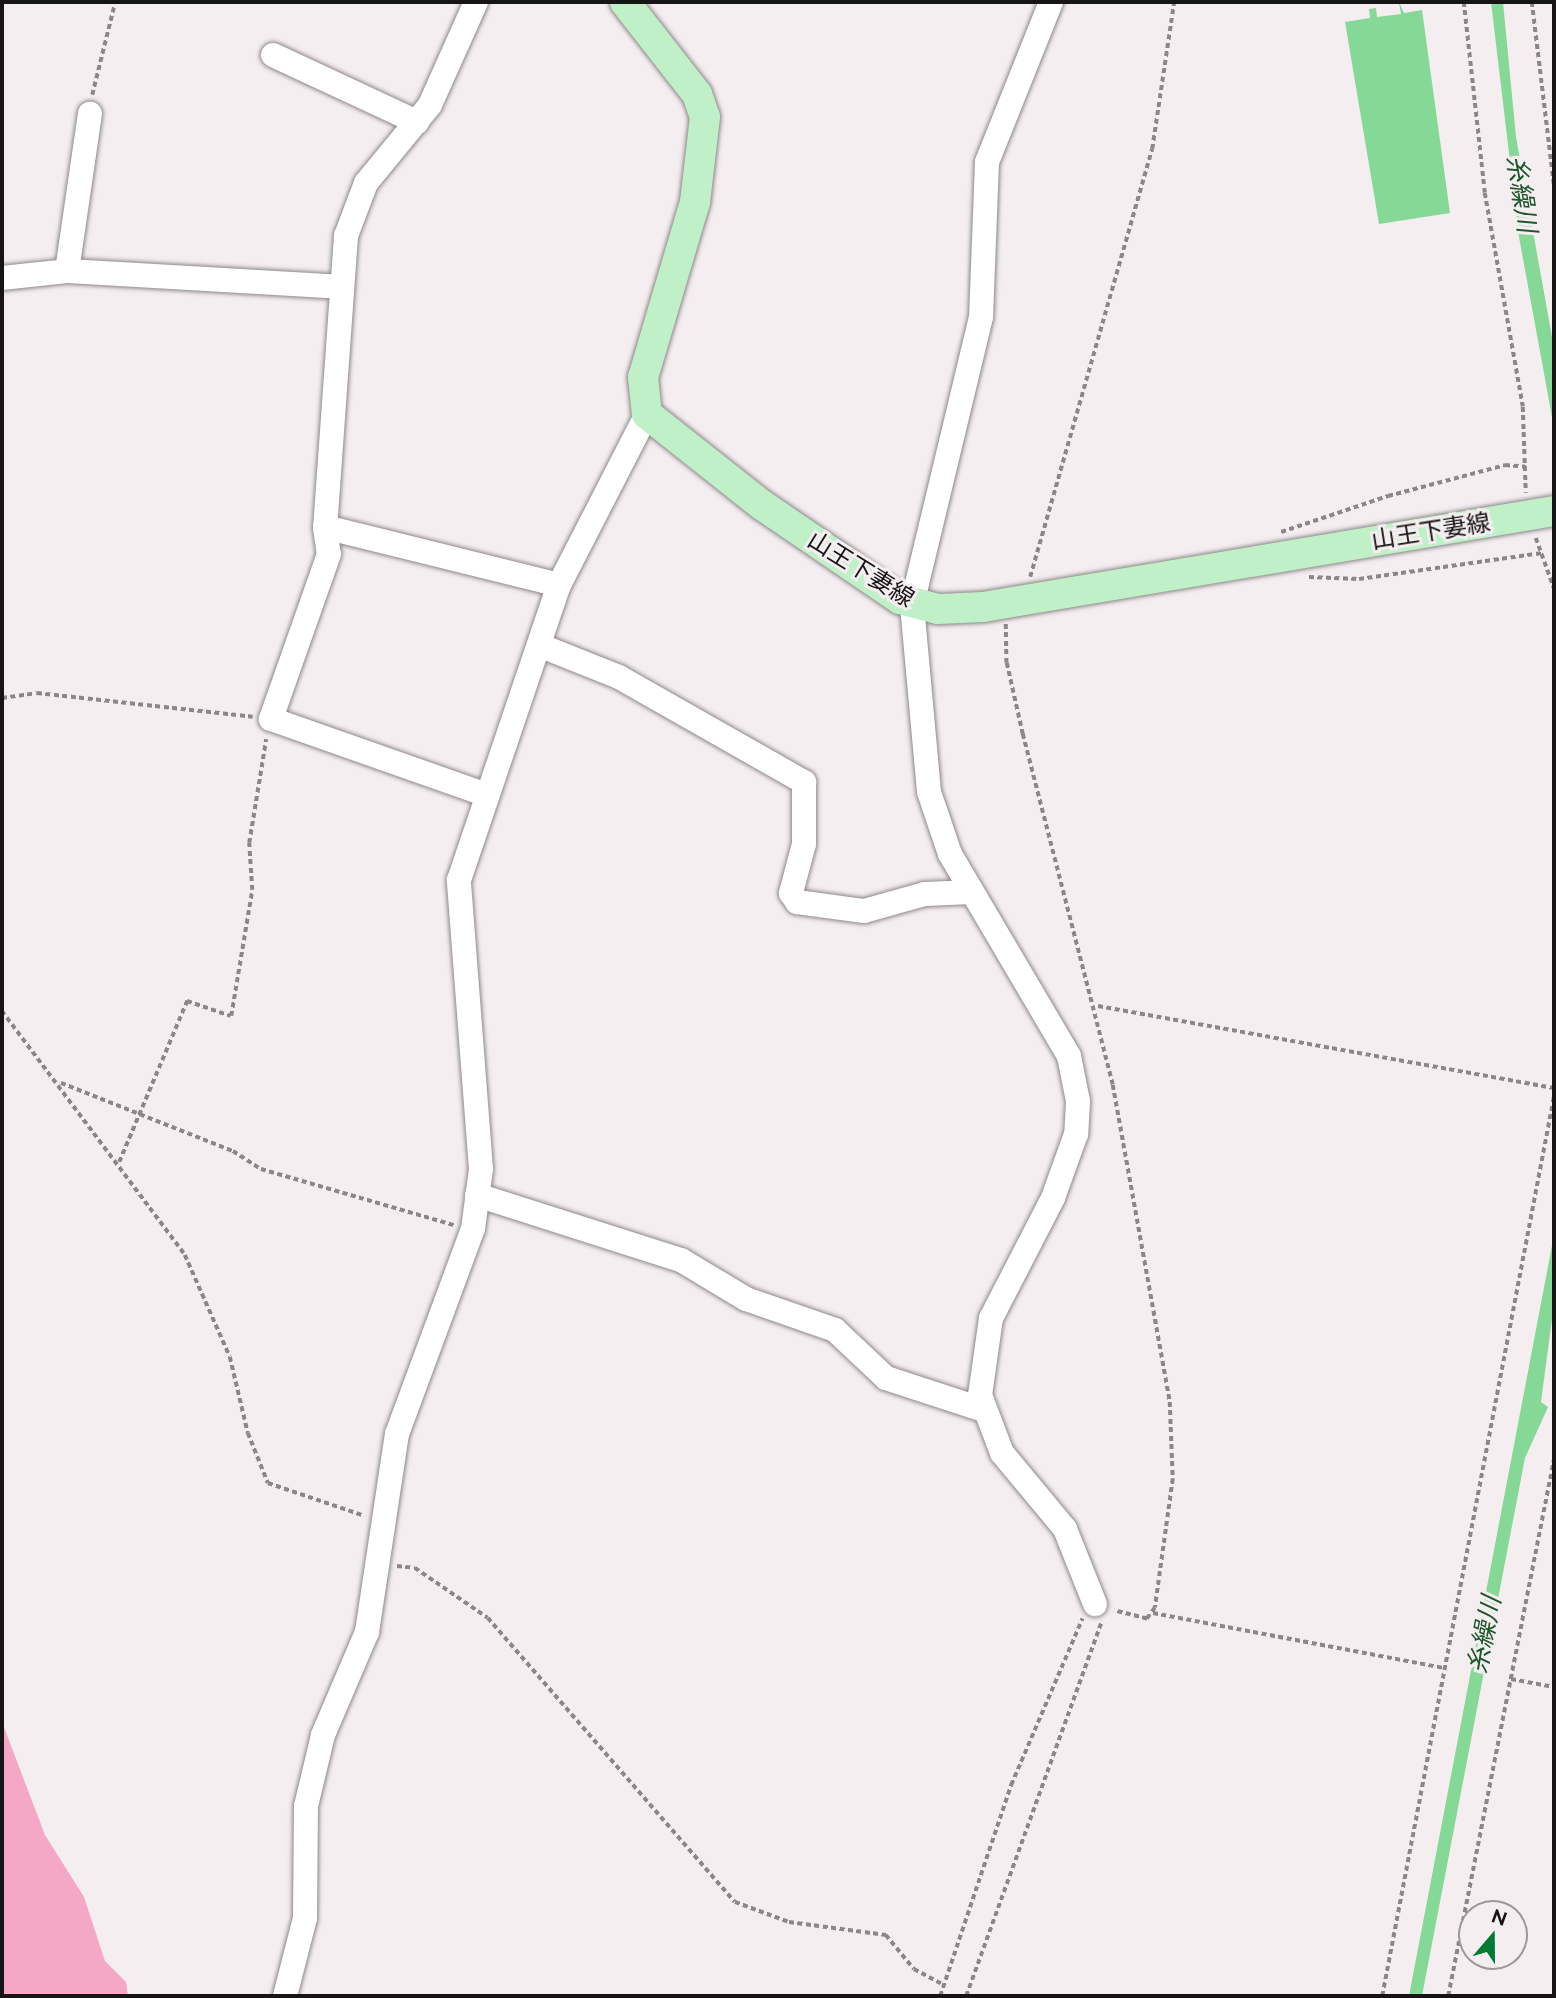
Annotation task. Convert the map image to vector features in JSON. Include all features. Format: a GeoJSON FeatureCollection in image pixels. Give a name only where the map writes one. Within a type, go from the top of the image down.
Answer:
{"type":"FeatureCollection","features":[{"type":"Feature","properties":{"kind":"main road"},"geometry":{"type":"LineString","coordinates":[[625,2],[697,94],[705,117],[695,202],[643,377],[647,414]]}},
{"type":"Feature","properties":{"kind":"main road","name":"山王下妻線"},"geometry":{"type":"LineString","coordinates":[[647,414],[762,505],[912,605],[960,609],[1022,601],[1542,513]]}},
{"type":"Feature","properties":{"kind":"street"},"geometry":{"type":"LineString","coordinates":[[476,2],[417,122],[366,183],[346,236],[325,527],[328,554],[271,719],[487,795]]}},
{"type":"Feature","properties":{"kind":"street"},"geometry":{"type":"LineString","coordinates":[[1051,2],[987,162],[981,317],[912,605],[929,792],[950,854],[1069,1056],[1078,1101],[1076,1134],[1053,1198],[990,1318],[979,1374],[984,1410],[1023,1484],[1065,1529],[1095,1604]]}},
{"type":"Feature","properties":{"kind":"street"},"geometry":{"type":"LineString","coordinates":[[273,55],[417,122]]}},
{"type":"Feature","properties":{"kind":"street"},"geometry":{"type":"LineString","coordinates":[[67,271],[90,114]]}},
{"type":"Feature","properties":{"kind":"street"},"geometry":{"type":"LineString","coordinates":[[2,278],[67,271],[341,288]]}},
{"type":"Feature","properties":{"kind":"street"},"geometry":{"type":"LineString","coordinates":[[285,1996],[303,1929],[306,1806],[323,1735],[367,1632],[381,1521],[397,1434],[473,1229],[481,1156],[459,880],[559,585],[647,414]]}},
{"type":"Feature","properties":{"kind":"street"},"geometry":{"type":"LineString","coordinates":[[325,527],[559,585]]}},
{"type":"Feature","properties":{"kind":"street"},"geometry":{"type":"LineString","coordinates":[[540,645],[619,677],[804,782],[804,844],[791,893],[797,902],[864,911],[925,894],[972,892]]}},
{"type":"Feature","properties":{"kind":"street"},"geometry":{"type":"LineString","coordinates":[[477,1195],[681,1260],[746,1299],[835,1330],[886,1378],[984,1410]]}},
{"type":"Feature","properties":{"kind":"path"},"geometry":{"type":"LineString","coordinates":[[90,114],[94,68],[110,35],[115,2]]}},
{"type":"Feature","properties":{"kind":"path"},"geometry":{"type":"LineString","coordinates":[[1153,1613],[1173,1479],[1166,1369],[1113,1085],[1007,663],[1022,601],[1153,149],[1174,2]]}},
{"type":"Feature","properties":{"kind":"path"},"geometry":{"type":"LineString","coordinates":[[1464,2],[1472,104],[1523,407],[1527,467],[1542,513],[1542,553],[1554,588]]}},
{"type":"Feature","properties":{"kind":"path"},"geometry":{"type":"LineString","coordinates":[[1532,2],[1554,184]]}},
{"type":"Feature","properties":{"kind":"path"},"geometry":{"type":"LineString","coordinates":[[1271,536],[1388,496],[1505,465],[1527,467]]}},
{"type":"Feature","properties":{"kind":"path"},"geometry":{"type":"LineString","coordinates":[[1303,577],[1359,579],[1542,553]]}},
{"type":"Feature","properties":{"kind":"path"},"geometry":{"type":"LineString","coordinates":[[2,698],[37,692],[271,719],[249,843],[253,890],[231,1016],[187,1001],[119,1162]]}},
{"type":"Feature","properties":{"kind":"path"},"geometry":{"type":"LineString","coordinates":[[1098,1006],[1554,1088]]}},
{"type":"Feature","properties":{"kind":"path"},"geometry":{"type":"LineString","coordinates":[[2,1011],[119,1162],[205,1295],[268,1483],[381,1521]]}},
{"type":"Feature","properties":{"kind":"path"},"geometry":{"type":"LineString","coordinates":[[59,1082],[140,1114],[261,1169],[473,1229]]}},
{"type":"Feature","properties":{"kind":"path"},"geometry":{"type":"LineString","coordinates":[[1382,1996],[1554,1095]]}},
{"type":"Feature","properties":{"kind":"path"},"geometry":{"type":"LineString","coordinates":[[1448,1996],[1554,1458]]}},
{"type":"Feature","properties":{"kind":"path"},"geometry":{"type":"LineString","coordinates":[[376,1563],[415,1568],[488,1618],[735,1902],[789,1922],[886,1935],[914,1969],[944,1985]]}},
{"type":"Feature","properties":{"kind":"path"},"geometry":{"type":"LineString","coordinates":[[940,1996],[1010,1786],[1082,1619],[1095,1604]]}},
{"type":"Feature","properties":{"kind":"path"},"geometry":{"type":"LineString","coordinates":[[966,1996],[1106,1608],[1142,1619],[1153,1613],[1445,1668]]}},
{"type":"Feature","properties":{"kind":"path"},"geometry":{"type":"LineString","coordinates":[[1511,1679],[1554,1687]]}},
{"type":"Feature","properties":{"kind":"shaded area"},"geometry":{"type":"Polygon","coordinates":[[[2,1722],[45,1835],[84,1897],[105,1961],[126,1982],[128,1996],[2,1996],[2,1722]]]}},
{"type":"Feature","properties":{"kind":"water"},"geometry":{"type":"Polygon","coordinates":[[[1399,2],[1404,13],[1422,10],[1450,213],[1379,224],[1345,22],[1370,18],[1369,9],[1376,8],[1377,17],[1401,14],[1399,2]]]}},
{"type":"Feature","properties":{"kind":"water","name":"糸繰川"},"geometry":{"type":"Polygon","coordinates":[[[1491,2],[1503,2],[1516,137],[1554,348],[1554,428],[1519,237],[1491,2]]]}},
{"type":"Feature","properties":{"kind":"water","name":"糸繰川"},"geometry":{"type":"Polygon","coordinates":[[[1554,1235],[1554,1304],[1541,1402],[1548,1407],[1525,1458],[1422,1996],[1409,1996],[1554,1235]]]}}]}
